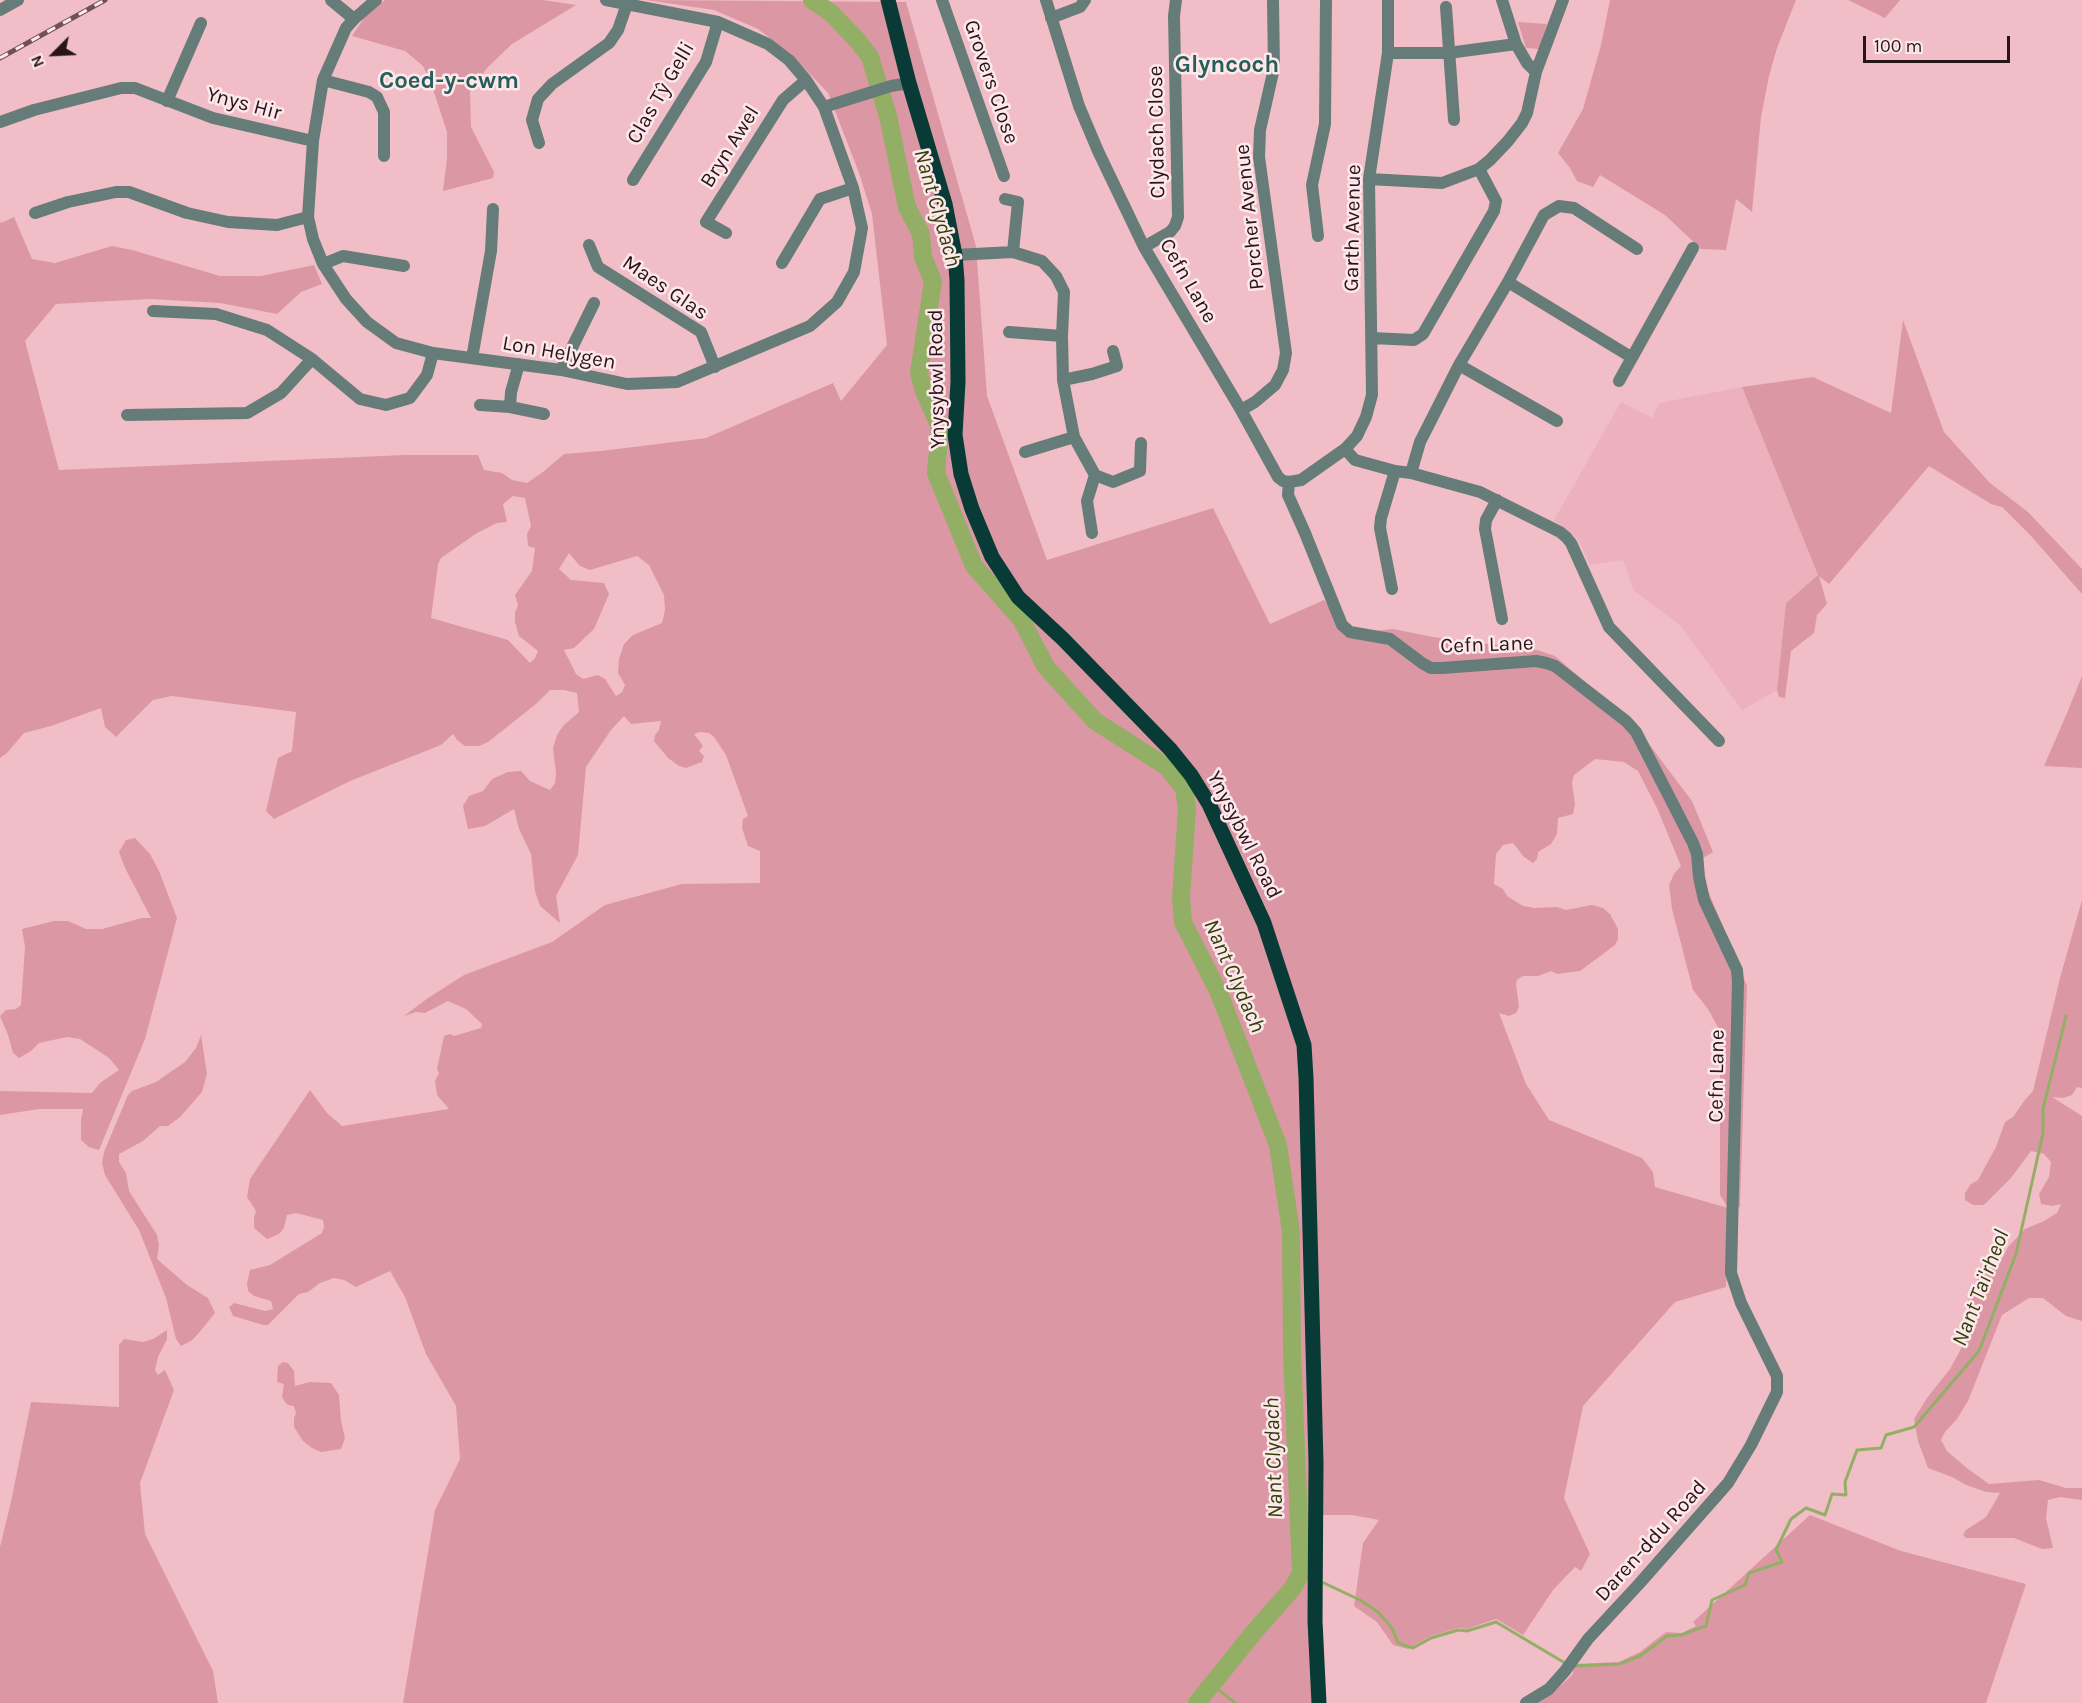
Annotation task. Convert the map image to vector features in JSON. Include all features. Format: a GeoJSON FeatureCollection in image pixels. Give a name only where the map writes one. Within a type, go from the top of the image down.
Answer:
{"type":"FeatureCollection","features":[{"type":"Feature","properties":{"kind":"main road","name":"Ynysybwl Road"},"geometry":{"type":"LineString","coordinates":[[888,0],[909,83],[945,204],[955,255],[958,382],[955,435],[961,474],[972,509],[992,557],[1018,597],[1064,639],[1170,749],[1191,775],[1209,804],[1264,923],[1304,1045],[1315,1416],[1318,1703]]}},
{"type":"Feature","properties":{"kind":"street"},"geometry":{"type":"LineString","coordinates":[[0,10],[18,0]]}},
{"type":"Feature","properties":{"kind":"street"},"geometry":{"type":"LineString","coordinates":[[331,0],[354,19]]}},
{"type":"Feature","properties":{"kind":"street"},"geometry":{"type":"LineString","coordinates":[[376,0],[346,28],[323,80],[313,141],[308,217],[313,239],[323,264],[343,256],[404,266]]}},
{"type":"Feature","properties":{"kind":"street","name":"Lon Helygen"},"geometry":{"type":"LineString","coordinates":[[323,264],[346,299],[367,322],[396,343],[433,352],[561,370],[627,384],[677,382],[810,326],[837,302],[854,272],[862,228],[853,188],[824,107],[806,80],[789,60],[768,44],[718,22],[606,0]]}},
{"type":"Feature","properties":{"kind":"street","name":"Grovers Close"},"geometry":{"type":"LineString","coordinates":[[942,0],[1004,176]]}},
{"type":"Feature","properties":{"kind":"street","name":"Cefn Lane"},"geometry":{"type":"LineString","coordinates":[[1046,0],[1079,106],[1144,247],[1278,477],[1289,482],[1288,495],[1342,625],[1350,632],[1390,639],[1431,668],[1536,661],[1555,666],[1626,721],[1636,732],[1693,843],[1697,854],[1704,900],[1737,970],[1731,1273],[1741,1303],[1777,1376],[1778,1385]]}},
{"type":"Feature","properties":{"kind":"street"},"geometry":{"type":"LineString","coordinates":[[1051,18],[1080,7],[1085,0]]}},
{"type":"Feature","properties":{"kind":"street","name":"Clydach Close"},"geometry":{"type":"LineString","coordinates":[[1144,247],[1170,232],[1178,217],[1174,16],[1176,0]]}},
{"type":"Feature","properties":{"kind":"street","name":"Porcher Avenue"},"geometry":{"type":"LineString","coordinates":[[1240,410],[1255,402],[1275,386],[1283,370],[1286,353],[1259,157],[1260,130],[1274,68],[1273,0]]}},
{"type":"Feature","properties":{"kind":"street"},"geometry":{"type":"LineString","coordinates":[[1318,236],[1312,185],[1325,124],[1326,0]]}},
{"type":"Feature","properties":{"kind":"street","name":"Garth Avenue"},"geometry":{"type":"LineString","coordinates":[[1289,482],[1301,480],[1345,449],[1357,436],[1366,417],[1372,395],[1369,178],[1388,53],[1388,0]]}},
{"type":"Feature","properties":{"kind":"street"},"geometry":{"type":"LineString","coordinates":[[1502,0],[1516,44],[1527,63],[1536,72]]}},
{"type":"Feature","properties":{"kind":"street"},"geometry":{"type":"LineString","coordinates":[[1369,178],[1442,183],[1479,169],[1508,141],[1527,113],[1536,72],[1563,0]]}},
{"type":"Feature","properties":{"kind":"street"},"geometry":{"type":"LineString","coordinates":[[539,143],[532,120],[538,99],[552,84],[609,43],[618,30],[627,4]]}},
{"type":"Feature","properties":{"kind":"street"},"geometry":{"type":"LineString","coordinates":[[1446,7],[1454,120]]}},
{"type":"Feature","properties":{"kind":"street","name":"Clas Tŷ Gelli"},"geometry":{"type":"LineString","coordinates":[[633,180],[706,62],[718,22]]}},
{"type":"Feature","properties":{"kind":"street"},"geometry":{"type":"LineString","coordinates":[[167,100],[201,23]]}},
{"type":"Feature","properties":{"kind":"street"},"geometry":{"type":"LineString","coordinates":[[1388,53],[1448,52],[1516,44]]}},
{"type":"Feature","properties":{"kind":"street"},"geometry":{"type":"LineString","coordinates":[[323,80],[369,92],[377,97],[384,112],[384,156]]}},
{"type":"Feature","properties":{"kind":"street","name":"Bryn Awel"},"geometry":{"type":"LineString","coordinates":[[726,233],[706,222],[783,100],[806,80]]}},
{"type":"Feature","properties":{"kind":"street"},"geometry":{"type":"LineString","coordinates":[[824,107],[844,99],[909,83]]}},
{"type":"Feature","properties":{"kind":"street","name":"Ynys Hir"},"geometry":{"type":"LineString","coordinates":[[0,122],[34,110],[121,88],[135,88],[213,118],[313,141]]}},
{"type":"Feature","properties":{"kind":"street"},"geometry":{"type":"LineString","coordinates":[[1372,338],[1414,340],[1423,334],[1494,212],[1496,201],[1479,169]]}},
{"type":"Feature","properties":{"kind":"street"},"geometry":{"type":"LineString","coordinates":[[782,263],[820,199],[853,188]]}},
{"type":"Feature","properties":{"kind":"street"},"geometry":{"type":"LineString","coordinates":[[35,213],[68,202],[116,192],[129,192],[187,213],[228,222],[277,225],[308,217]]}},
{"type":"Feature","properties":{"kind":"street"},"geometry":{"type":"LineString","coordinates":[[1005,199],[1018,202],[1013,252]]}},
{"type":"Feature","properties":{"kind":"street"},"geometry":{"type":"LineString","coordinates":[[1411,472],[1420,442],[1459,365],[1544,215],[1559,206],[1574,208],[1637,249]]}},
{"type":"Feature","properties":{"kind":"street"},"geometry":{"type":"LineString","coordinates":[[472,358],[491,251],[493,209]]}},
{"type":"Feature","properties":{"kind":"street","name":"Maes Glas"},"geometry":{"type":"LineString","coordinates":[[589,245],[598,267],[701,332],[715,367]]}},
{"type":"Feature","properties":{"kind":"street"},"geometry":{"type":"LineString","coordinates":[[1619,381],[1693,248]]}},
{"type":"Feature","properties":{"kind":"street"},"geometry":{"type":"LineString","coordinates":[[955,255],[1013,252],[1042,261],[1056,276],[1064,292],[1063,380],[1074,437],[1095,475],[1113,482],[1140,471],[1141,443]]}},
{"type":"Feature","properties":{"kind":"street"},"geometry":{"type":"LineString","coordinates":[[1508,282],[1631,357]]}},
{"type":"Feature","properties":{"kind":"street"},"geometry":{"type":"LineString","coordinates":[[561,370],[594,303]]}},
{"type":"Feature","properties":{"kind":"street"},"geometry":{"type":"LineString","coordinates":[[153,311],[216,314],[267,330],[312,359],[360,399],[386,405],[410,398],[427,375],[433,352]]}},
{"type":"Feature","properties":{"kind":"street"},"geometry":{"type":"LineString","coordinates":[[1015,329],[1062,336]]}},
{"type":"Feature","properties":{"kind":"street"},"geometry":{"type":"LineString","coordinates":[[1063,380],[1117,366],[1113,351]]}},
{"type":"Feature","properties":{"kind":"street"},"geometry":{"type":"LineString","coordinates":[[127,415],[247,413],[281,393],[312,359]]}},
{"type":"Feature","properties":{"kind":"street"},"geometry":{"type":"LineString","coordinates":[[510,407],[511,392],[519,364]]}},
{"type":"Feature","properties":{"kind":"street"},"geometry":{"type":"LineString","coordinates":[[1459,365],[1557,421]]}},
{"type":"Feature","properties":{"kind":"street"},"geometry":{"type":"LineString","coordinates":[[480,405],[510,407],[544,414]]}},
{"type":"Feature","properties":{"kind":"street"},"geometry":{"type":"LineString","coordinates":[[1029,447],[1074,437]]}},
{"type":"Feature","properties":{"kind":"street"},"geometry":{"type":"LineString","coordinates":[[1345,449],[1355,460],[1462,486],[1497,500],[1566,537],[1610,627],[1719,741]]}},
{"type":"Feature","properties":{"kind":"street"},"geometry":{"type":"LineString","coordinates":[[1392,589],[1380,528],[1395,471]]}},
{"type":"Feature","properties":{"kind":"street"},"geometry":{"type":"LineString","coordinates":[[1092,532],[1087,501],[1095,475]]}},
{"type":"Feature","properties":{"kind":"street"},"geometry":{"type":"LineString","coordinates":[[1497,500],[1486,520],[1485,529],[1502,619]]}},
{"type":"Feature","properties":{"kind":"street","name":"Daren-ddu Road"},"geometry":{"type":"LineString","coordinates":[[1526,1703],[1549,1689],[1588,1639],[1640,1584],[1728,1483],[1751,1445],[1778,1385]]}},
{"type":"Feature","properties":{"kind":"shaded area"},"geometry":{"type":"Polygon","coordinates":[[[385,0],[543,0],[576,5],[512,44],[487,68],[470,92],[471,127],[494,172],[493,178],[443,191],[447,159],[447,132],[423,66],[405,51],[352,36],[366,15],[385,0]]]}},
{"type":"Feature","properties":{"kind":"shaded area"},"geometry":{"type":"Polygon","coordinates":[[[646,0],[906,2],[976,246],[987,396],[1047,560],[1213,508],[1270,624],[1324,600],[1353,633],[1393,629],[1433,637],[1537,650],[1555,656],[1633,723],[1692,801],[1713,852],[1703,858],[1705,883],[1747,986],[1740,1207],[1728,1208],[1726,1287],[1675,1302],[1583,1406],[1564,1498],[1590,1554],[1581,1571],[1575,1567],[1553,1590],[1523,1635],[1496,1619],[1467,1629],[1458,1628],[1431,1636],[1408,1649],[1393,1645],[1377,1622],[1354,1606],[1363,1543],[1379,1520],[1352,1515],[1311,1515],[1312,1703],[403,1703],[435,1510],[460,1459],[456,1406],[426,1354],[405,1297],[390,1271],[356,1287],[344,1280],[334,1278],[320,1283],[308,1292],[299,1294],[268,1325],[233,1316],[229,1307],[234,1303],[265,1311],[273,1309],[271,1301],[254,1296],[248,1291],[250,1270],[270,1265],[322,1233],[324,1227],[323,1220],[296,1213],[287,1215],[284,1228],[279,1234],[267,1239],[254,1228],[256,1211],[247,1197],[250,1179],[310,1090],[327,1113],[342,1126],[449,1109],[437,1095],[435,1081],[439,1073],[437,1069],[444,1036],[450,1034],[454,1036],[481,1028],[482,1024],[466,1009],[448,1001],[425,1013],[416,1012],[404,1016],[428,998],[464,975],[552,942],[605,905],[682,884],[760,883],[760,851],[748,846],[742,828],[743,819],[748,816],[726,755],[714,737],[709,733],[694,734],[703,746],[699,751],[704,756],[702,762],[686,768],[668,758],[654,741],[661,721],[631,724],[624,716],[611,730],[586,767],[578,855],[556,896],[560,923],[540,906],[535,891],[531,854],[519,829],[514,809],[485,826],[468,829],[463,806],[469,796],[483,791],[492,779],[508,772],[521,771],[530,781],[550,790],[555,783],[553,748],[557,735],[563,726],[579,712],[577,693],[564,690],[550,690],[488,742],[479,746],[465,746],[453,734],[441,745],[350,781],[274,819],[266,811],[278,758],[292,751],[296,712],[172,696],[153,700],[116,737],[105,727],[101,708],[24,733],[0,758],[0,221],[1,223],[14,217],[32,259],[55,263],[112,246],[220,276],[261,276],[314,265],[322,284],[301,292],[277,314],[220,303],[150,299],[56,304],[25,341],[59,470],[405,455],[478,455],[484,470],[502,473],[512,480],[527,483],[564,454],[706,438],[833,383],[841,401],[887,345],[872,214],[859,173],[828,93],[790,53],[758,29],[714,10],[646,0]],[[513,496],[503,504],[507,522],[497,523],[477,533],[441,558],[438,564],[431,618],[508,640],[530,663],[538,651],[519,636],[515,622],[518,605],[515,595],[532,571],[535,548],[528,546],[527,534],[531,526],[525,498],[513,496]],[[569,553],[559,569],[571,580],[604,583],[609,594],[594,629],[574,648],[564,650],[576,674],[583,679],[598,675],[605,679],[616,696],[622,692],[625,685],[618,673],[619,659],[624,644],[633,635],[662,623],[665,610],[664,595],[649,565],[637,556],[590,570],[580,566],[569,553]],[[1595,759],[1574,775],[1573,814],[1558,818],[1557,834],[1551,844],[1538,852],[1537,859],[1533,863],[1524,857],[1513,843],[1503,845],[1496,854],[1494,884],[1523,906],[1557,907],[1566,910],[1592,905],[1603,908],[1610,914],[1618,929],[1618,939],[1615,945],[1580,971],[1557,974],[1551,971],[1538,976],[1523,976],[1517,980],[1516,984],[1519,1007],[1516,1013],[1509,1016],[1499,1013],[1526,1084],[1549,1120],[1642,1158],[1653,1172],[1655,1187],[1728,1208],[1720,1195],[1720,1031],[1708,1009],[1693,990],[1672,909],[1669,885],[1681,866],[1657,808],[1638,771],[1624,762],[1595,759]]]}},
{"type":"Feature","properties":{"kind":"shaded area"},"geometry":{"type":"Polygon","coordinates":[[[1610,0],[1796,0],[1777,48],[1769,76],[1761,117],[1752,212],[1736,199],[1726,250],[1701,249],[1665,215],[1600,175],[1593,187],[1577,181],[1558,153],[1583,109],[1601,45],[1610,0]]]}},
{"type":"Feature","properties":{"kind":"shaded area"},"geometry":{"type":"Polygon","coordinates":[[[1848,0],[1900,0],[1885,18],[1848,0]]]}},
{"type":"Feature","properties":{"kind":"shaded area"},"geometry":{"type":"Polygon","coordinates":[[[1518,22],[1547,24],[1539,49],[1526,48],[1518,22]]]}},
{"type":"Feature","properties":{"kind":"shaded area"},"geometry":{"type":"Polygon","coordinates":[[[1903,320],[1944,432],[1990,483],[2028,512],[2082,569],[2082,594],[2002,507],[1991,504],[1929,466],[1829,584],[1819,576],[1827,604],[1817,615],[1814,633],[1791,651],[1785,698],[1779,697],[1777,690],[1786,603],[1818,575],[1742,387],[1813,377],[1891,413],[1903,320]]]}},
{"type":"Feature","properties":{"kind":"shaded area"},"geometry":{"type":"Polygon","coordinates":[[[1742,387],[1818,575],[1786,603],[1777,690],[1742,710],[1680,625],[1634,591],[1623,560],[1590,565],[1578,539],[1554,520],[1621,402],[1652,418],[1659,403],[1742,387]]]}},
{"type":"Feature","properties":{"kind":"shaded area"},"geometry":{"type":"Polygon","coordinates":[[[2082,676],[2082,768],[2044,766],[2067,713],[2082,676]]]}},
{"type":"Feature","properties":{"kind":"shaded area"},"geometry":{"type":"Polygon","coordinates":[[[135,838],[150,854],[159,871],[177,918],[145,1039],[99,1150],[89,1147],[81,1140],[83,1109],[39,1109],[0,1115],[0,1091],[92,1093],[100,1083],[119,1070],[109,1058],[80,1039],[67,1037],[39,1043],[19,1058],[13,1053],[0,1016],[6,1010],[16,1009],[21,1005],[25,947],[22,929],[54,921],[68,921],[86,929],[102,929],[142,918],[151,918],[119,852],[126,840],[135,838]]]}},
{"type":"Feature","properties":{"kind":"shaded area"},"geometry":{"type":"Polygon","coordinates":[[[2082,900],[2082,1088],[2077,1087],[2072,1095],[2063,1098],[2052,1097],[2082,1116],[2082,1321],[2066,1316],[2043,1298],[2029,1298],[2002,1315],[1968,1401],[1941,1440],[1947,1451],[1989,1484],[2039,1480],[2066,1488],[2082,1488],[2082,1500],[2060,1497],[2048,1500],[2046,1518],[2053,1548],[2042,1549],[2014,1538],[1966,1538],[1963,1535],[1966,1530],[1986,1517],[2000,1493],[1986,1492],[1928,1468],[1918,1441],[1914,1419],[1950,1369],[1980,1314],[1968,1303],[1978,1277],[1999,1265],[2008,1247],[2025,1229],[2057,1213],[2061,1204],[2052,1206],[2041,1204],[2039,1194],[2049,1177],[2051,1162],[2044,1154],[2031,1151],[2011,1178],[1984,1205],[1973,1205],[1965,1200],[1965,1193],[1971,1184],[1978,1180],[1996,1147],[2005,1122],[2013,1117],[2033,1091],[2060,978],[2082,900]]]}},
{"type":"Feature","properties":{"kind":"shaded area"},"geometry":{"type":"Polygon","coordinates":[[[201,1035],[207,1074],[202,1092],[180,1117],[168,1126],[160,1126],[143,1141],[119,1154],[119,1162],[126,1173],[129,1191],[157,1235],[159,1245],[157,1259],[187,1285],[208,1298],[215,1313],[191,1341],[181,1346],[176,1339],[166,1298],[139,1230],[105,1175],[102,1163],[104,1152],[128,1095],[132,1091],[156,1082],[185,1062],[196,1048],[201,1035]]]}},
{"type":"Feature","properties":{"kind":"shaded area"},"geometry":{"type":"Polygon","coordinates":[[[167,1330],[167,1339],[158,1357],[155,1370],[158,1375],[165,1370],[174,1390],[140,1483],[145,1534],[213,1671],[218,1703],[0,1703],[0,1547],[31,1402],[119,1407],[119,1345],[124,1339],[143,1342],[153,1339],[167,1330]]]}},
{"type":"Feature","properties":{"kind":"shaded area"},"geometry":{"type":"Polygon","coordinates":[[[283,1362],[288,1363],[294,1371],[295,1386],[310,1382],[331,1383],[339,1395],[345,1438],[341,1449],[321,1452],[303,1441],[294,1427],[296,1413],[294,1406],[285,1402],[282,1397],[284,1384],[277,1382],[278,1366],[283,1362]]]}},
{"type":"Feature","properties":{"kind":"shaded area"},"geometry":{"type":"Polygon","coordinates":[[[1810,1515],[1901,1551],[2026,1584],[1986,1703],[1535,1703],[1554,1692],[1573,1674],[1573,1664],[1619,1662],[1640,1652],[1666,1632],[1682,1633],[1696,1626],[1693,1622],[1810,1515]]]}},
{"type":"Feature","properties":{"kind":"waterway","name":"Nant Clydach"},"geometry":{"type":"LineString","coordinates":[[812,0],[831,13],[870,57],[888,116],[907,207],[921,234],[923,257],[933,281],[919,373],[924,391],[940,427],[936,473],[974,566],[1021,619],[1046,667],[1095,721],[1167,767],[1184,788],[1187,809],[1181,898],[1183,922],[1219,993],[1278,1145],[1291,1232],[1292,1352],[1301,1573],[1292,1589],[1197,1703]]}},
{"type":"Feature","properties":{"kind":"waterway","name":"Nant Tai'rheol"},"geometry":{"type":"LineString","coordinates":[[1573,1666],[1619,1664],[1640,1656],[1667,1636],[1681,1635],[1706,1626],[1712,1600],[1745,1585],[1749,1573],[1782,1562],[1776,1550],[1791,1519],[1806,1508],[1825,1515],[1832,1494],[1846,1495],[1845,1482],[1857,1450],[1881,1448],[1886,1435],[1914,1427],[1979,1351],[2016,1254],[2043,1133],[2043,1109],[2066,1016]]}},
{"type":"Feature","properties":{"kind":"waterway","name":"Nant Tai'rheol"},"geometry":{"type":"LineString","coordinates":[[1301,1573],[1309,1578]]}},
{"type":"Feature","properties":{"kind":"waterway","name":"Nant Tai'rheol"},"geometry":{"type":"LineString","coordinates":[[1324,1583],[1360,1600],[1378,1612],[1392,1628],[1398,1643],[1413,1648],[1431,1638],[1458,1630],[1467,1631],[1496,1622],[1565,1663]]}},
{"type":"Feature","properties":{"kind":"waterway"},"geometry":{"type":"LineString","coordinates":[[1213,1685],[1235,1703]]}},
{"type":"Feature","properties":{"kind":"railway"},"geometry":{"type":"LineString","coordinates":[[0,58],[105,0]]}},
{"type":"Feature","properties":{"kind":"district","name":"Glyncoch"},"geometry":{"type":"Point","coordinates":[1227,65]}},
{"type":"Feature","properties":{"kind":"district","name":"Coed-y-cwm"},"geometry":{"type":"Point","coordinates":[449,81]}}]}
